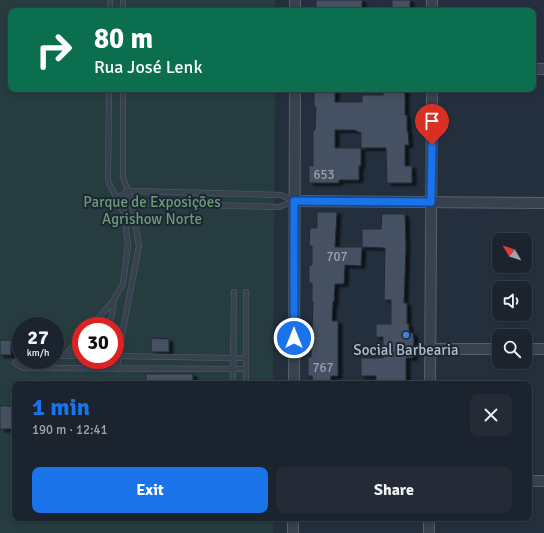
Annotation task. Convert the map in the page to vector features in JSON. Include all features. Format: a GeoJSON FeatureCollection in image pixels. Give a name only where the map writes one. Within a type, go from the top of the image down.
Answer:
{"type":"FeatureCollection","features":[{"type":"Feature","properties":{"kind":"street"},"geometry":{"type":"LineString","coordinates":[[294,381],[295,92]]}},
{"type":"Feature","properties":{"kind":"street"},"geometry":{"type":"LineString","coordinates":[[430,381],[432,92]]}},
{"type":"Feature","properties":{"kind":"street"},"geometry":{"type":"LineString","coordinates":[[294,201],[544,203]]}},
{"type":"Feature","properties":{"kind":"street"},"geometry":{"type":"LineString","coordinates":[[430,349],[492,349]]}},
{"type":"Feature","properties":{"kind":"street"},"geometry":{"type":"LineString","coordinates":[[532,349],[544,349]]}},
{"type":"Feature","properties":{"kind":"street"},"geometry":{"type":"LineString","coordinates":[[532,481],[544,481]]}},
{"type":"Feature","properties":{"kind":"street"},"geometry":{"type":"LineString","coordinates":[[293,521],[293,533]]}},
{"type":"Feature","properties":{"kind":"street"},"geometry":{"type":"LineString","coordinates":[[429,521],[429,533]]}},
{"type":"Feature","properties":{"kind":"lane"},"geometry":{"type":"LineString","coordinates":[[99,317],[114,299],[123,284],[128,245],[124,213],[108,181],[109,92]]}},
{"type":"Feature","properties":{"kind":"lane"},"geometry":{"type":"LineString","coordinates":[[123,92],[123,177],[129,191],[139,246],[124,318]]}},
{"type":"Feature","properties":{"kind":"lane"},"geometry":{"type":"LineString","coordinates":[[117,198],[129,191],[280,195],[294,201]]}},
{"type":"Feature","properties":{"kind":"lane"},"geometry":{"type":"LineString","coordinates":[[200,194],[200,206]]}},
{"type":"Feature","properties":{"kind":"lane"},"geometry":{"type":"LineString","coordinates":[[122,207],[132,204],[279,207],[294,201]]}},
{"type":"Feature","properties":{"kind":"lane"},"geometry":{"type":"LineString","coordinates":[[233,381],[234,292]]}},
{"type":"Feature","properties":{"kind":"lane"},"geometry":{"type":"LineString","coordinates":[[246,292],[246,381]]}},
{"type":"Feature","properties":{"kind":"lane"},"geometry":{"type":"LineString","coordinates":[[111,317],[114,299]]}},
{"type":"Feature","properties":{"kind":"lane"},"geometry":{"type":"LineString","coordinates":[[64,356],[72,348]]}},
{"type":"Feature","properties":{"kind":"lane"},"geometry":{"type":"LineString","coordinates":[[64,356],[72,356]]}},
{"type":"Feature","properties":{"kind":"lane"},"geometry":{"type":"LineString","coordinates":[[124,356],[246,358]]}},
{"type":"Feature","properties":{"kind":"lane"},"geometry":{"type":"LineString","coordinates":[[124,369],[246,369]]}},
{"type":"Feature","properties":{"kind":"green space","name":"Parque de Exposições Agrishow Norte"},"geometry":{"type":"Polygon","coordinates":[[[0,0],[275,0],[275,8],[8,8],[8,92],[275,92],[273,381],[12,381],[12,521],[273,521],[273,533],[0,533],[0,0]]]}},
{"type":"Feature","properties":{"kind":"building"},"geometry":{"type":"Polygon","coordinates":[[[316,0],[362,0],[362,8],[316,8],[316,0]]]}},
{"type":"Feature","properties":{"kind":"building"},"geometry":{"type":"Polygon","coordinates":[[[392,0],[410,0],[410,8],[392,8],[392,0]]]}},
{"type":"Feature","properties":{"kind":"building"},"geometry":{"type":"Polygon","coordinates":[[[314,92],[335,92],[335,102],[362,102],[362,95],[383,95],[384,92],[405,92],[405,115],[407,115],[409,145],[405,145],[405,166],[412,166],[412,183],[387,183],[386,148],[361,148],[359,180],[339,180],[339,183],[309,183],[309,165],[313,166],[313,130],[315,130],[316,107],[314,107],[314,92]],[[335,130],[335,148],[361,148],[361,133],[354,130],[335,130]]]}},
{"type":"Feature","properties":{"kind":"building"},"geometry":{"type":"Polygon","coordinates":[[[317,212],[337,212],[335,247],[362,247],[361,266],[345,265],[344,284],[335,284],[332,321],[338,321],[338,376],[331,376],[331,381],[313,381],[312,376],[308,376],[308,357],[311,357],[313,302],[312,283],[309,283],[309,265],[312,265],[312,246],[309,246],[310,228],[317,228],[317,212]]]}},
{"type":"Feature","properties":{"kind":"building"},"geometry":{"type":"Polygon","coordinates":[[[382,214],[405,214],[406,248],[404,303],[407,303],[407,324],[409,324],[409,333],[413,333],[414,340],[413,358],[406,358],[406,381],[376,381],[376,376],[361,376],[361,358],[383,358],[383,337],[376,337],[376,324],[391,324],[391,300],[384,300],[385,248],[362,247],[362,229],[381,229],[382,214]]]}},
{"type":"Feature","properties":{"kind":"building"},"geometry":{"type":"Polygon","coordinates":[[[151,338],[169,339],[169,352],[151,352],[151,338]]]}},
{"type":"Feature","properties":{"kind":"building"},"geometry":{"type":"Polygon","coordinates":[[[0,340],[11,340],[11,355],[0,355],[0,340]]]}},
{"type":"Feature","properties":{"kind":"building"},"geometry":{"type":"Polygon","coordinates":[[[146,374],[193,374],[193,381],[146,381],[146,374]]]}},
{"type":"Feature","properties":{"kind":"building"},"geometry":{"type":"Polygon","coordinates":[[[0,406],[12,406],[12,429],[0,429],[0,406]]]}},
{"type":"Feature","properties":{"kind":"place","name":"Social Barbearia"},"geometry":{"type":"Point","coordinates":[406,335]}},
{"type":"Feature","properties":{"kind":"route"},"geometry":{"type":"LineString","coordinates":[[294,338],[294,201],[431,202],[432,145]]}}]}
